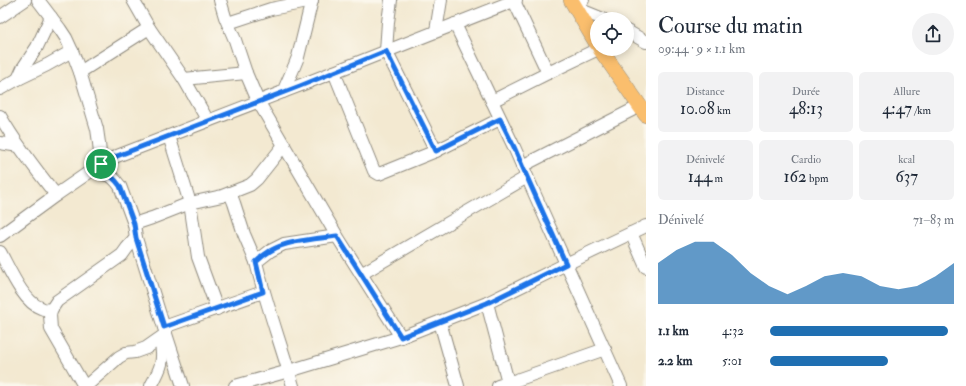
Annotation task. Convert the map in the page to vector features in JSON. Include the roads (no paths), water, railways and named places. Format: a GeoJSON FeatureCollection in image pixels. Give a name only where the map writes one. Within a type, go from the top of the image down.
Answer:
{"type":"FeatureCollection","features":[{"type":"Feature","properties":{"kind":"main road"},"geometry":{"type":"LineString","coordinates":[[577,3],[590,30]]}},
{"type":"Feature","properties":{"kind":"main road"},"geometry":{"type":"LineString","coordinates":[[604,56],[643,110]]}},
{"type":"Feature","properties":{"kind":"street"},"geometry":{"type":"LineString","coordinates":[[0,17],[25,0]]}},
{"type":"Feature","properties":{"kind":"street"},"geometry":{"type":"LineString","coordinates":[[38,0],[66,38],[80,72],[96,129],[102,170],[104,174],[112,177],[120,186],[134,224],[136,238],[163,334],[183,386]]}},
{"type":"Feature","properties":{"kind":"street"},"geometry":{"type":"LineString","coordinates":[[133,0],[149,28],[184,79],[208,121]]}},
{"type":"Feature","properties":{"kind":"street"},"geometry":{"type":"LineString","coordinates":[[220,0],[246,73],[258,101],[337,236],[401,337]]}},
{"type":"Feature","properties":{"kind":"street"},"geometry":{"type":"LineString","coordinates":[[391,0],[386,51],[436,151]]}},
{"type":"Feature","properties":{"kind":"street"},"geometry":{"type":"LineString","coordinates":[[436,31],[441,0]]}},
{"type":"Feature","properties":{"kind":"street"},"geometry":{"type":"LineString","coordinates":[[0,236],[101,164],[117,156],[515,0],[548,72]]}},
{"type":"Feature","properties":{"kind":"street"},"geometry":{"type":"LineString","coordinates":[[228,23],[271,9],[312,1],[298,57],[283,92]]}},
{"type":"Feature","properties":{"kind":"street"},"geometry":{"type":"LineString","coordinates":[[577,3],[592,12]]}},
{"type":"Feature","properties":{"kind":"street"},"geometry":{"type":"LineString","coordinates":[[18,79],[23,68],[37,47],[51,17]]}},
{"type":"Feature","properties":{"kind":"street"},"geometry":{"type":"LineString","coordinates":[[456,24],[525,171],[621,386]]}},
{"type":"Feature","properties":{"kind":"street"},"geometry":{"type":"LineString","coordinates":[[80,72],[149,28]]}},
{"type":"Feature","properties":{"kind":"street"},"geometry":{"type":"LineString","coordinates":[[634,35],[646,42]]}},
{"type":"Feature","properties":{"kind":"street"},"geometry":{"type":"LineString","coordinates":[[0,88],[48,66],[72,51]]}},
{"type":"Feature","properties":{"kind":"street"},"geometry":{"type":"LineString","coordinates":[[492,101],[548,72],[590,53]]}},
{"type":"Feature","properties":{"kind":"street"},"geometry":{"type":"LineString","coordinates":[[334,72],[376,173],[381,174],[436,151],[500,119]]}},
{"type":"Feature","properties":{"kind":"street"},"geometry":{"type":"LineString","coordinates":[[184,79],[246,73]]}},
{"type":"Feature","properties":{"kind":"street"},"geometry":{"type":"LineString","coordinates":[[361,274],[525,171],[643,110]]}},
{"type":"Feature","properties":{"kind":"street"},"geometry":{"type":"LineString","coordinates":[[0,116],[33,167],[56,195]]}},
{"type":"Feature","properties":{"kind":"street"},"geometry":{"type":"LineString","coordinates":[[169,136],[190,203],[198,257],[217,309]]}},
{"type":"Feature","properties":{"kind":"street"},"geometry":{"type":"LineString","coordinates":[[0,143],[19,146]]}},
{"type":"Feature","properties":{"kind":"street"},"geometry":{"type":"LineString","coordinates":[[134,224],[190,203],[222,196],[250,185],[257,179],[284,145]]}},
{"type":"Feature","properties":{"kind":"street"},"geometry":{"type":"LineString","coordinates":[[230,193],[244,234],[256,262],[263,292],[271,312],[293,386]]}},
{"type":"Feature","properties":{"kind":"street"},"geometry":{"type":"LineString","coordinates":[[235,386],[401,337],[440,322],[487,303],[646,226]]}},
{"type":"Feature","properties":{"kind":"street"},"geometry":{"type":"LineString","coordinates":[[631,233],[646,267]]}},
{"type":"Feature","properties":{"kind":"street"},"geometry":{"type":"LineString","coordinates":[[256,262],[270,251],[284,244],[337,236]]}},
{"type":"Feature","properties":{"kind":"street"},"geometry":{"type":"LineString","coordinates":[[136,238],[122,255],[57,301],[51,310],[51,329],[85,386],[126,352],[135,352],[146,348],[163,334],[217,309],[263,292]]}},
{"type":"Feature","properties":{"kind":"street"},"geometry":{"type":"LineString","coordinates":[[0,252],[19,287],[27,297],[41,309],[51,310]]}},
{"type":"Feature","properties":{"kind":"street"},"geometry":{"type":"LineString","coordinates":[[487,303],[505,385],[605,349]]}},
{"type":"Feature","properties":{"kind":"street"},"geometry":{"type":"LineString","coordinates":[[440,322],[458,386]]}},
{"type":"Feature","properties":{"kind":"street"},"geometry":{"type":"LineString","coordinates":[[151,386],[162,361],[163,334]]}}]}
